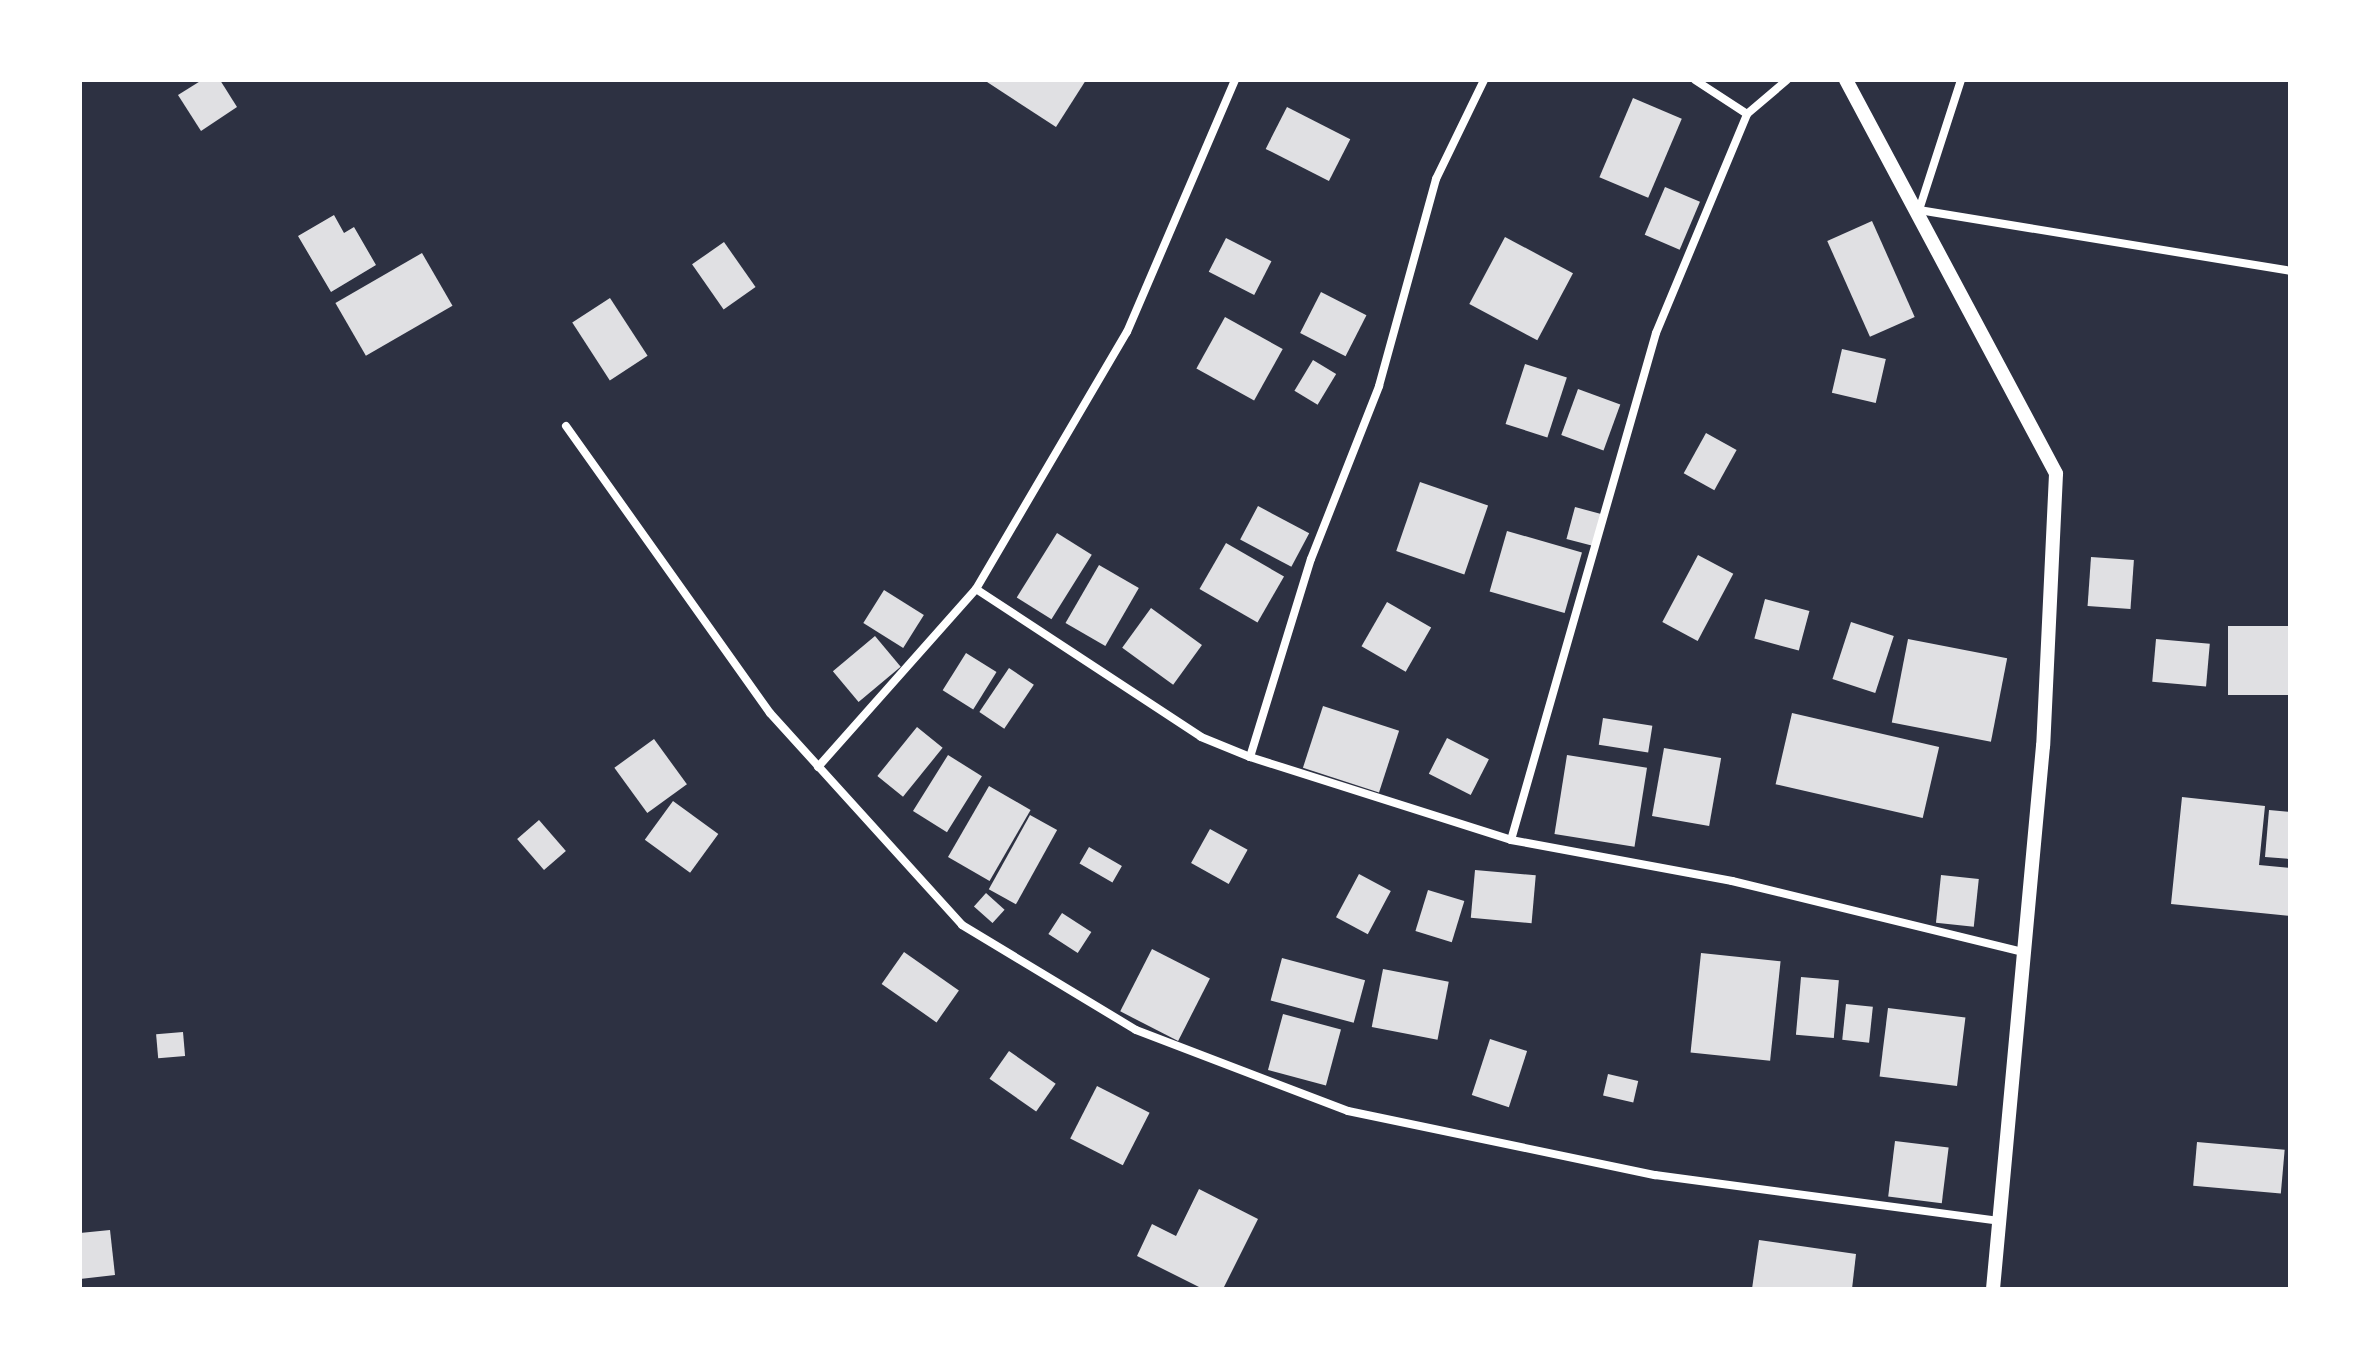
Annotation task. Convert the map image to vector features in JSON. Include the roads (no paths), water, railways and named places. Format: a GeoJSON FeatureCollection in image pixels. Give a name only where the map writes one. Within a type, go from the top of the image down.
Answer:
{"type":"FeatureCollection","features":[{"type":"Feature","properties":{"kind":"street"},"geometry":{"type":"LineString","coordinates":[[818,767],[976,589],[1127,332],[1235,80]]}},
{"type":"Feature","properties":{"kind":"street"},"geometry":{"type":"LineString","coordinates":[[1250,757],[1311,559],[1379,386],[1436,179],[1484,80]]}},
{"type":"Feature","properties":{"kind":"street"},"geometry":{"type":"LineString","coordinates":[[1695,80],[1747,114]]}},
{"type":"Feature","properties":{"kind":"street"},"geometry":{"type":"LineString","coordinates":[[1511,840],[1656,333],[1747,114],[1787,80]]}},
{"type":"Feature","properties":{"kind":"street"},"geometry":{"type":"LineString","coordinates":[[1846,80],[1919,210],[2056,474],[2043,746],[1993,1289]]}},
{"type":"Feature","properties":{"kind":"street"},"geometry":{"type":"LineString","coordinates":[[1919,210],[1961,80]]}},
{"type":"Feature","properties":{"kind":"street"},"geometry":{"type":"LineString","coordinates":[[1919,210],[2290,271]]}},
{"type":"Feature","properties":{"kind":"street"},"geometry":{"type":"LineString","coordinates":[[566,426],[770,713],[962,925],[1150,1035],[1348,1111],[1655,1175],[1999,1221]]}},
{"type":"Feature","properties":{"kind":"street"},"geometry":{"type":"LineString","coordinates":[[976,589],[1201,737],[1250,757],[1511,840],[1732,881],[2024,952]]}}]}
